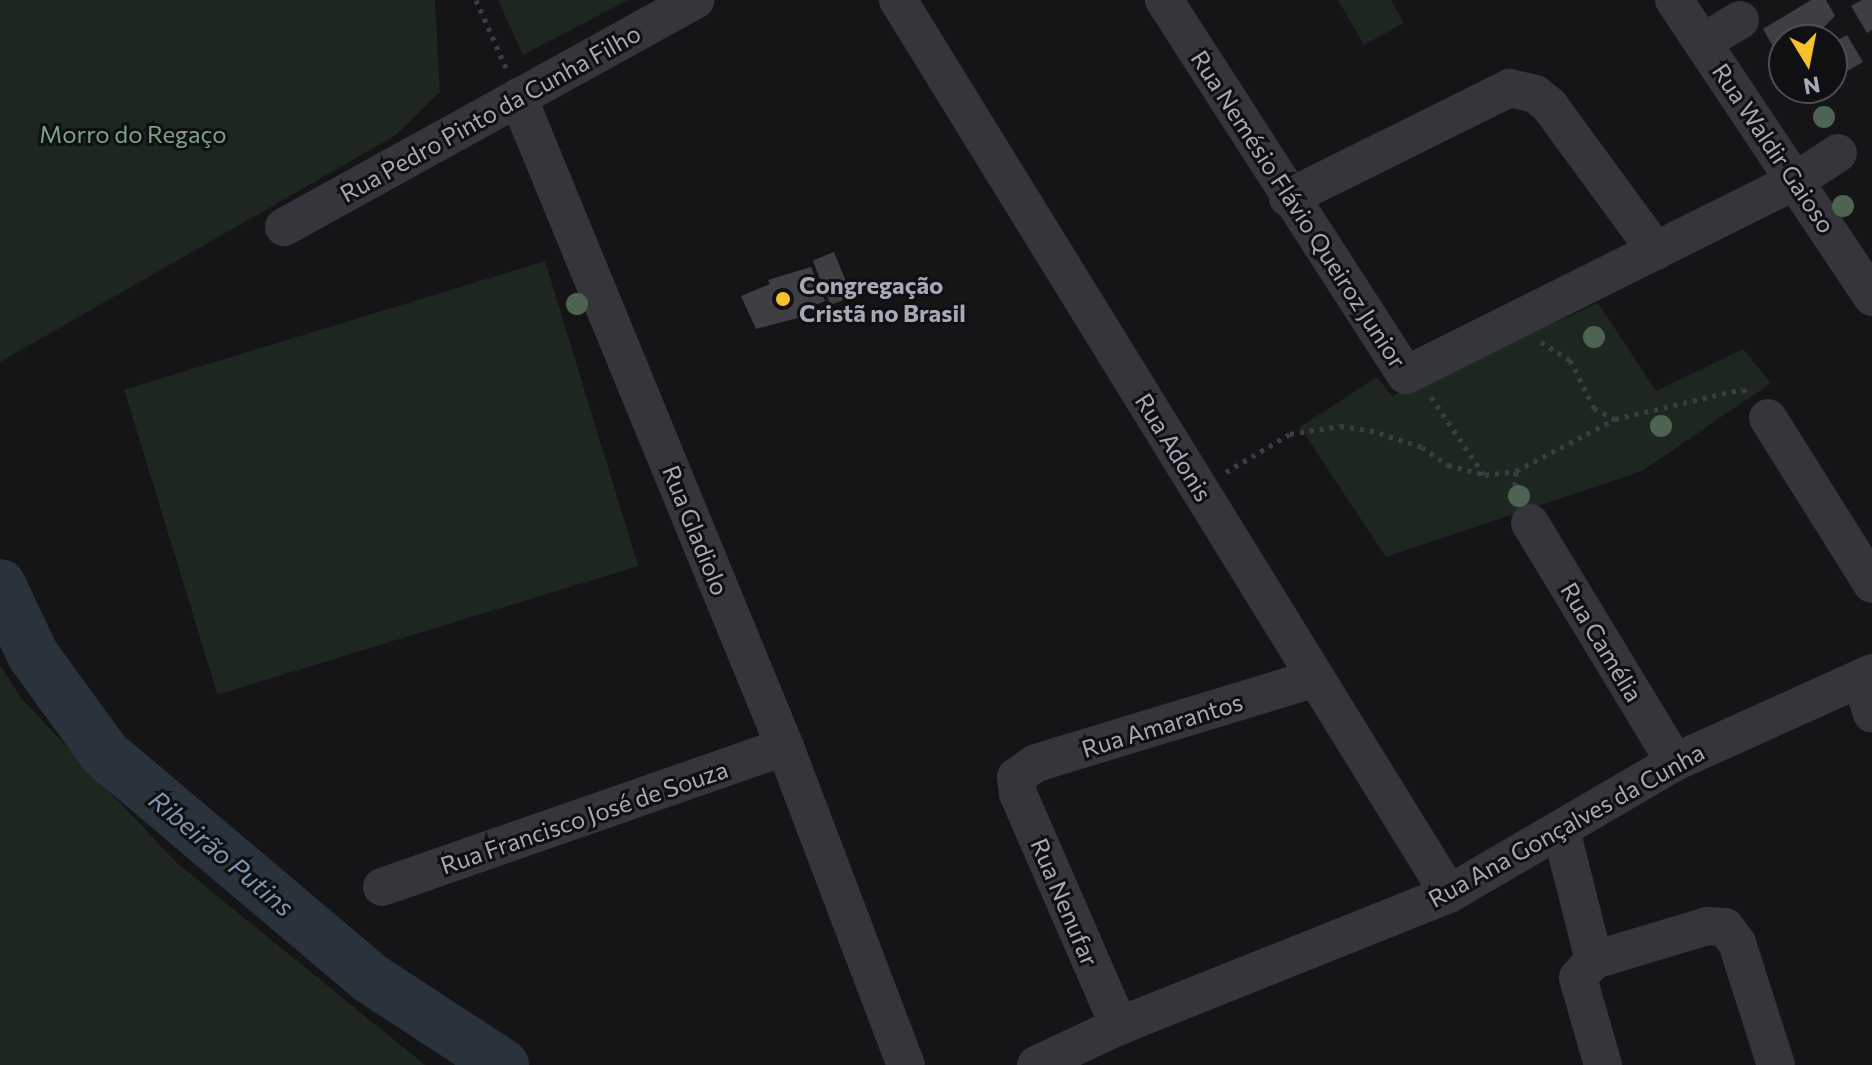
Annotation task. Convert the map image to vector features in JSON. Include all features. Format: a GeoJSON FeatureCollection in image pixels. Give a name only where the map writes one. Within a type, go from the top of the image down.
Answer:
{"type":"FeatureCollection","features":[{"type":"Feature","properties":{"kind":"street","name":"Rua Pedro Pinto da Cunha Filho"},"geometry":{"type":"LineString","coordinates":[[284,227],[696,0]]}},
{"type":"Feature","properties":{"kind":"street","name":"Rua Adonis"},"geometry":{"type":"LineString","coordinates":[[898,0],[1313,679],[1449,894]]}},
{"type":"Feature","properties":{"kind":"street","name":"Rua Nemésio Flávio Queiroz Junior"},"geometry":{"type":"LineString","coordinates":[[1164,0],[1288,198],[1406,375],[1797,180],[1838,153]]}},
{"type":"Feature","properties":{"kind":"street","name":"Rua Waldir Gaioso"},"geometry":{"type":"LineString","coordinates":[[1674,0],[1797,180],[1872,297]]}},
{"type":"Feature","properties":{"kind":"street"},"geometry":{"type":"LineString","coordinates":[[1703,42],[1740,20]]}},
{"type":"Feature","properties":{"kind":"street"},"geometry":{"type":"LineString","coordinates":[[1288,198],[1510,88],[1535,94],[1549,105],[1656,251]]}},
{"type":"Feature","properties":{"kind":"street","name":"Rua Gladiolo"},"geometry":{"type":"LineString","coordinates":[[518,97],[785,747],[906,1065]]}},
{"type":"Feature","properties":{"kind":"street"},"geometry":{"type":"LineString","coordinates":[[1768,418],[1872,584]]}},
{"type":"Feature","properties":{"kind":"street","name":"Rua Camélia"},"geometry":{"type":"LineString","coordinates":[[1530,523],[1675,762]]}},
{"type":"Feature","properties":{"kind":"street","name":"Rua Amarantos"},"geometry":{"type":"LineString","coordinates":[[1016,777],[1036,763],[1313,679]]}},
{"type":"Feature","properties":{"kind":"street","name":"Rua Ana Gonçalves da Cunha"},"geometry":{"type":"LineString","coordinates":[[1036,1065],[1119,1026],[1449,894],[1675,762],[1868,688]]}},
{"type":"Feature","properties":{"kind":"street","name":"Rua Francisco José de Souza"},"geometry":{"type":"LineString","coordinates":[[382,887],[785,747]]}},
{"type":"Feature","properties":{"kind":"street","name":"Rua Nenufar"},"geometry":{"type":"LineString","coordinates":[[1016,777],[1018,794],[1119,1026]]}},
{"type":"Feature","properties":{"kind":"street"},"geometry":{"type":"LineString","coordinates":[[1561,830],[1594,960]]}},
{"type":"Feature","properties":{"kind":"street"},"geometry":{"type":"LineString","coordinates":[[1603,1065],[1578,978],[1594,960],[1707,926],[1725,927],[1737,943],[1776,1065]]}},
{"type":"Feature","properties":{"kind":"path"},"geometry":{"type":"LineString","coordinates":[[476,0],[518,97]]}},
{"type":"Feature","properties":{"kind":"path"},"geometry":{"type":"LineString","coordinates":[[1511,322],[1570,360],[1594,408],[1615,419]]}},
{"type":"Feature","properties":{"kind":"path"},"geometry":{"type":"LineString","coordinates":[[1406,375],[1430,395],[1485,475]]}},
{"type":"Feature","properties":{"kind":"path"},"geometry":{"type":"LineString","coordinates":[[1199,488],[1290,434],[1340,426],[1370,430],[1485,475],[1516,471],[1615,419],[1743,389],[1768,418]]}},
{"type":"Feature","properties":{"kind":"path"},"geometry":{"type":"LineString","coordinates":[[1516,471],[1513,499],[1530,523]]}},
{"type":"Feature","properties":{"kind":"green space","name":"Morro do Regaço"},"geometry":{"type":"Polygon","coordinates":[[[0,0],[435,0],[440,92],[396,135],[0,362],[0,0]]]}},
{"type":"Feature","properties":{"kind":"green space"},"geometry":{"type":"Polygon","coordinates":[[[498,0],[628,0],[523,55],[498,0]]]}},
{"type":"Feature","properties":{"kind":"green space"},"geometry":{"type":"Polygon","coordinates":[[[1338,0],[1391,0],[1404,23],[1364,45],[1338,0]]]}},
{"type":"Feature","properties":{"kind":"green space"},"geometry":{"type":"Polygon","coordinates":[[[545,261],[638,566],[217,695],[124,390],[545,261]]]}},
{"type":"Feature","properties":{"kind":"green space"},"geometry":{"type":"Polygon","coordinates":[[[1598,303],[1656,391],[1743,349],[1771,383],[1642,471],[1386,557],[1300,427],[1377,377],[1392,396],[1598,303]]]}},
{"type":"Feature","properties":{"kind":"green space"},"geometry":{"type":"Polygon","coordinates":[[[0,665],[21,698],[178,864],[425,1065],[0,1065],[0,665]]]}},
{"type":"Feature","properties":{"kind":"building"},"geometry":{"type":"Polygon","coordinates":[[[1811,0],[1826,0],[1835,16],[1827,24],[1771,24],[1811,0]]]}},
{"type":"Feature","properties":{"kind":"building"},"geometry":{"type":"Polygon","coordinates":[[[1862,0],[1872,0],[1872,30],[1867,33],[1851,6],[1862,0]]]}},
{"type":"Feature","properties":{"kind":"building"},"geometry":{"type":"Polygon","coordinates":[[[1848,37],[1863,62],[1848,71],[1848,37]]]}},
{"type":"Feature","properties":{"kind":"building"},"geometry":{"type":"Polygon","coordinates":[[[834,252],[852,297],[831,305],[813,261],[834,252]]]}},
{"type":"Feature","properties":{"kind":"building","name":"Congregação Cristã no Brasil"},"geometry":{"type":"Polygon","coordinates":[[[811,267],[825,301],[799,312],[801,317],[756,329],[741,296],[770,284],[768,280],[811,267]]]}},
{"type":"Feature","properties":{"kind":"waterway","name":"Ribeirão Putins"},"geometry":{"type":"LineString","coordinates":[[0,585],[33,655],[105,754],[370,978],[503,1065]]}},
{"type":"Feature","properties":{"kind":"place","name":"Congregação Cristã no Brasil"},"geometry":{"type":"Point","coordinates":[783,299]}}]}
